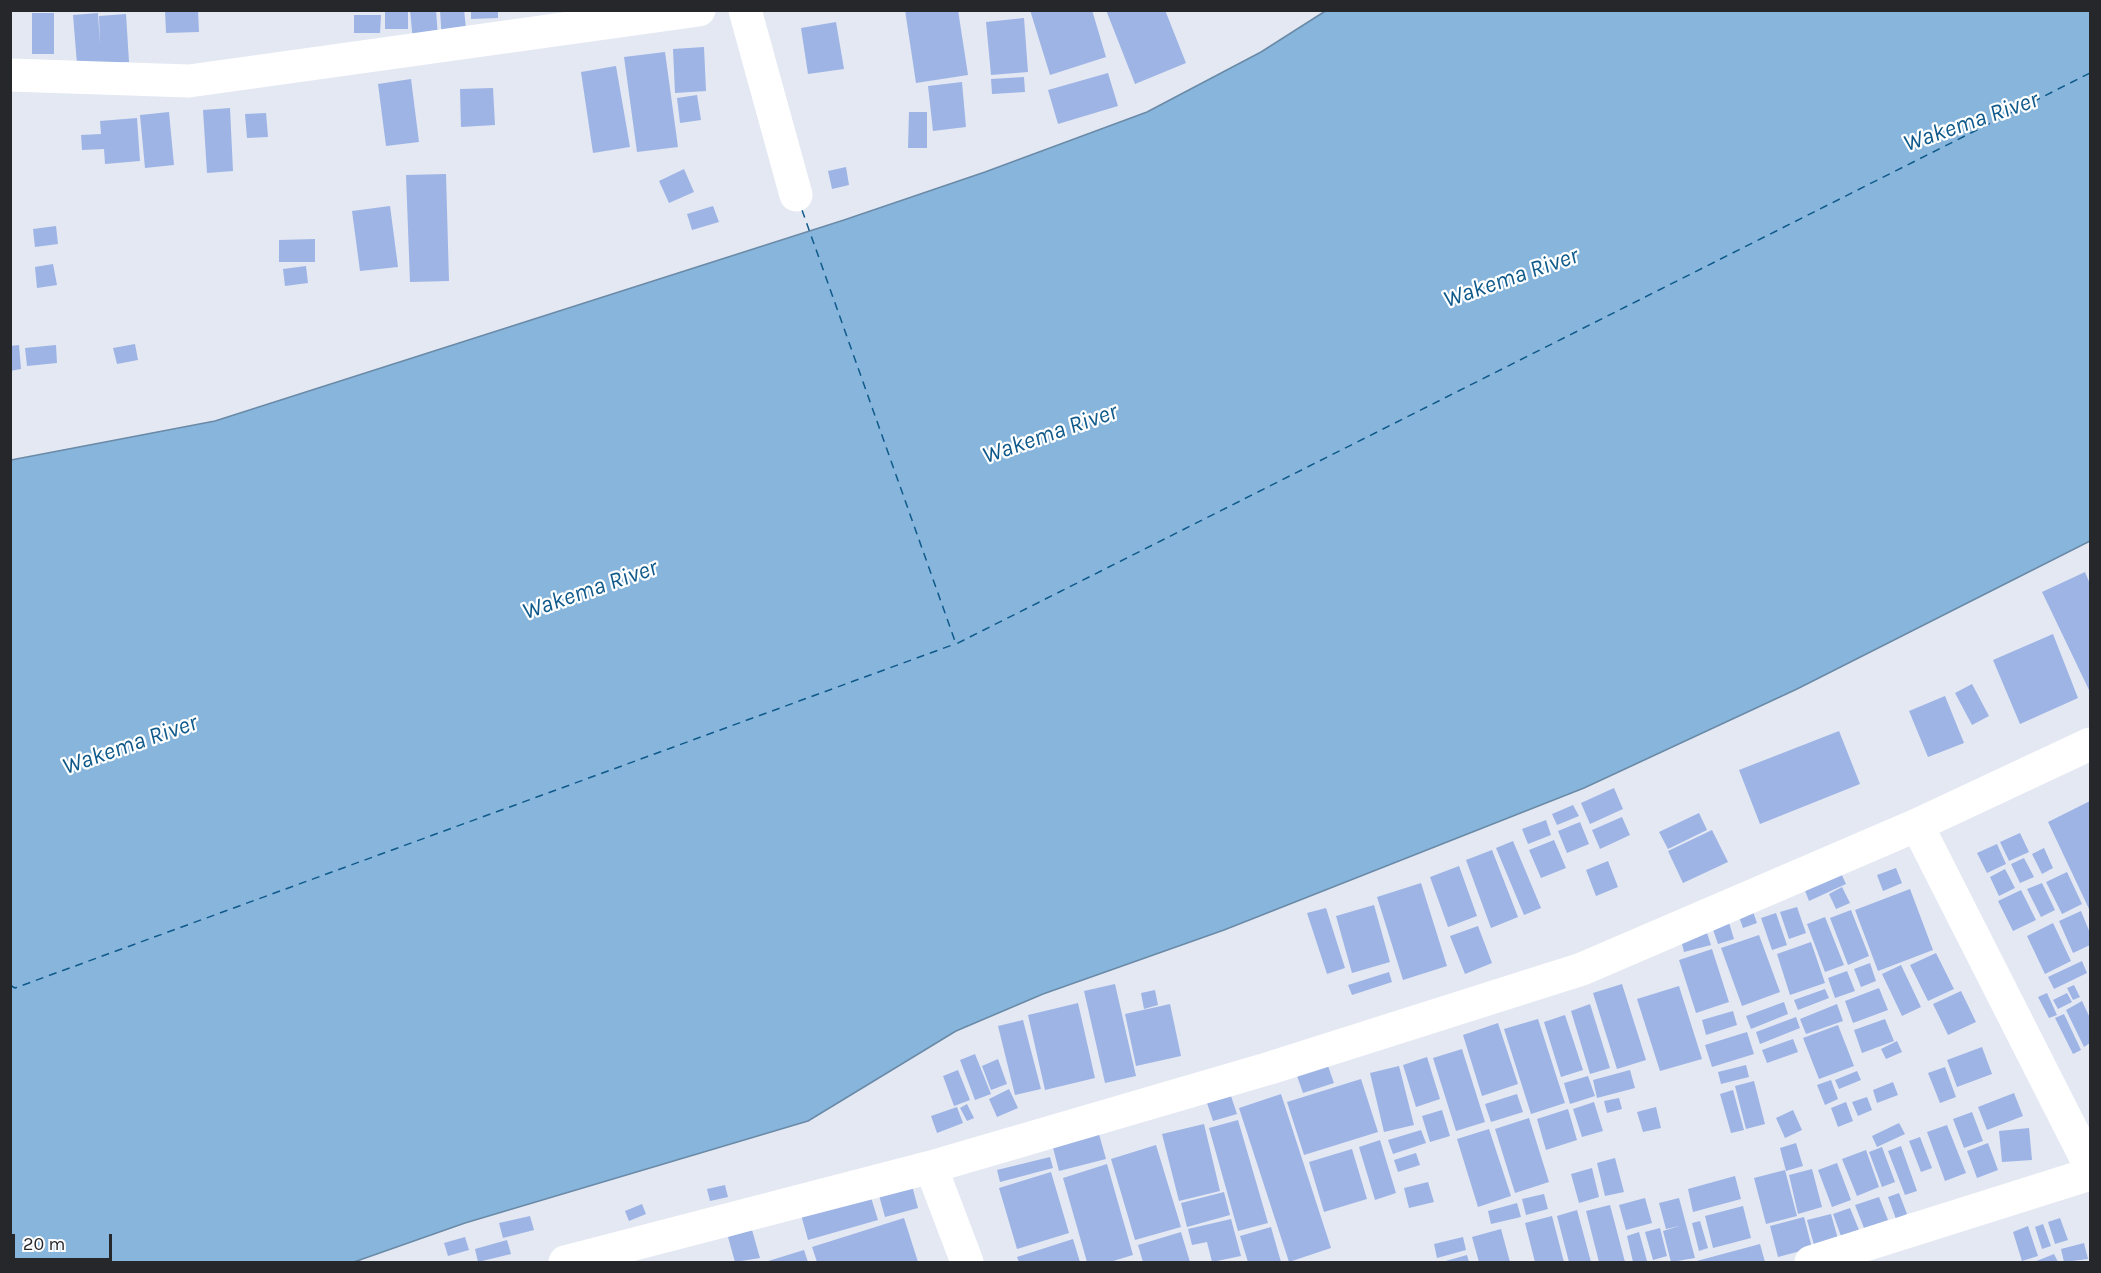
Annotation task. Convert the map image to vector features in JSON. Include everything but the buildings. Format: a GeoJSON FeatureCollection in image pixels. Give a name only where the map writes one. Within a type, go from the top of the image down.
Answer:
{"type":"FeatureCollection","features":[{"type":"Feature","properties":{"kind":"street"},"geometry":{"type":"LineString","coordinates":[[10,75],[189,81],[699,10]]}},
{"type":"Feature","properties":{"kind":"street"},"geometry":{"type":"LineString","coordinates":[[745,10],[796,195]]}},
{"type":"Feature","properties":{"kind":"street"},"geometry":{"type":"LineString","coordinates":[[565,1263],[931,1167],[1270,1068],[1582,969],[1917,825],[2091,744]]}},
{"type":"Feature","properties":{"kind":"street"},"geometry":{"type":"LineString","coordinates":[[1917,825],[2091,1166]]}},
{"type":"Feature","properties":{"kind":"street"},"geometry":{"type":"LineString","coordinates":[[931,1167],[967,1263]]}},
{"type":"Feature","properties":{"kind":"street"},"geometry":{"type":"LineString","coordinates":[[1811,1263],[2091,1174]]}},
{"type":"Feature","properties":{"kind":"water","name":"Wakema River"},"geometry":{"type":"Polygon","coordinates":[[[1327,10],[2090,11],[2090,541],[1797,689],[1584,788],[1224,930],[1043,994],[956,1031],[808,1121],[465,1223],[354,1262],[11,1262],[11,460],[215,421],[844,220],[985,172],[1147,112],[1261,52],[1327,10]]]}},
{"type":"Feature","properties":{"kind":"ferry route"},"geometry":{"type":"LineString","coordinates":[[802,210],[956,644],[2090,73]]}},
{"type":"Feature","properties":{"kind":"ferry route"},"geometry":{"type":"LineString","coordinates":[[10,985],[15,988],[955,644]]}}]}
